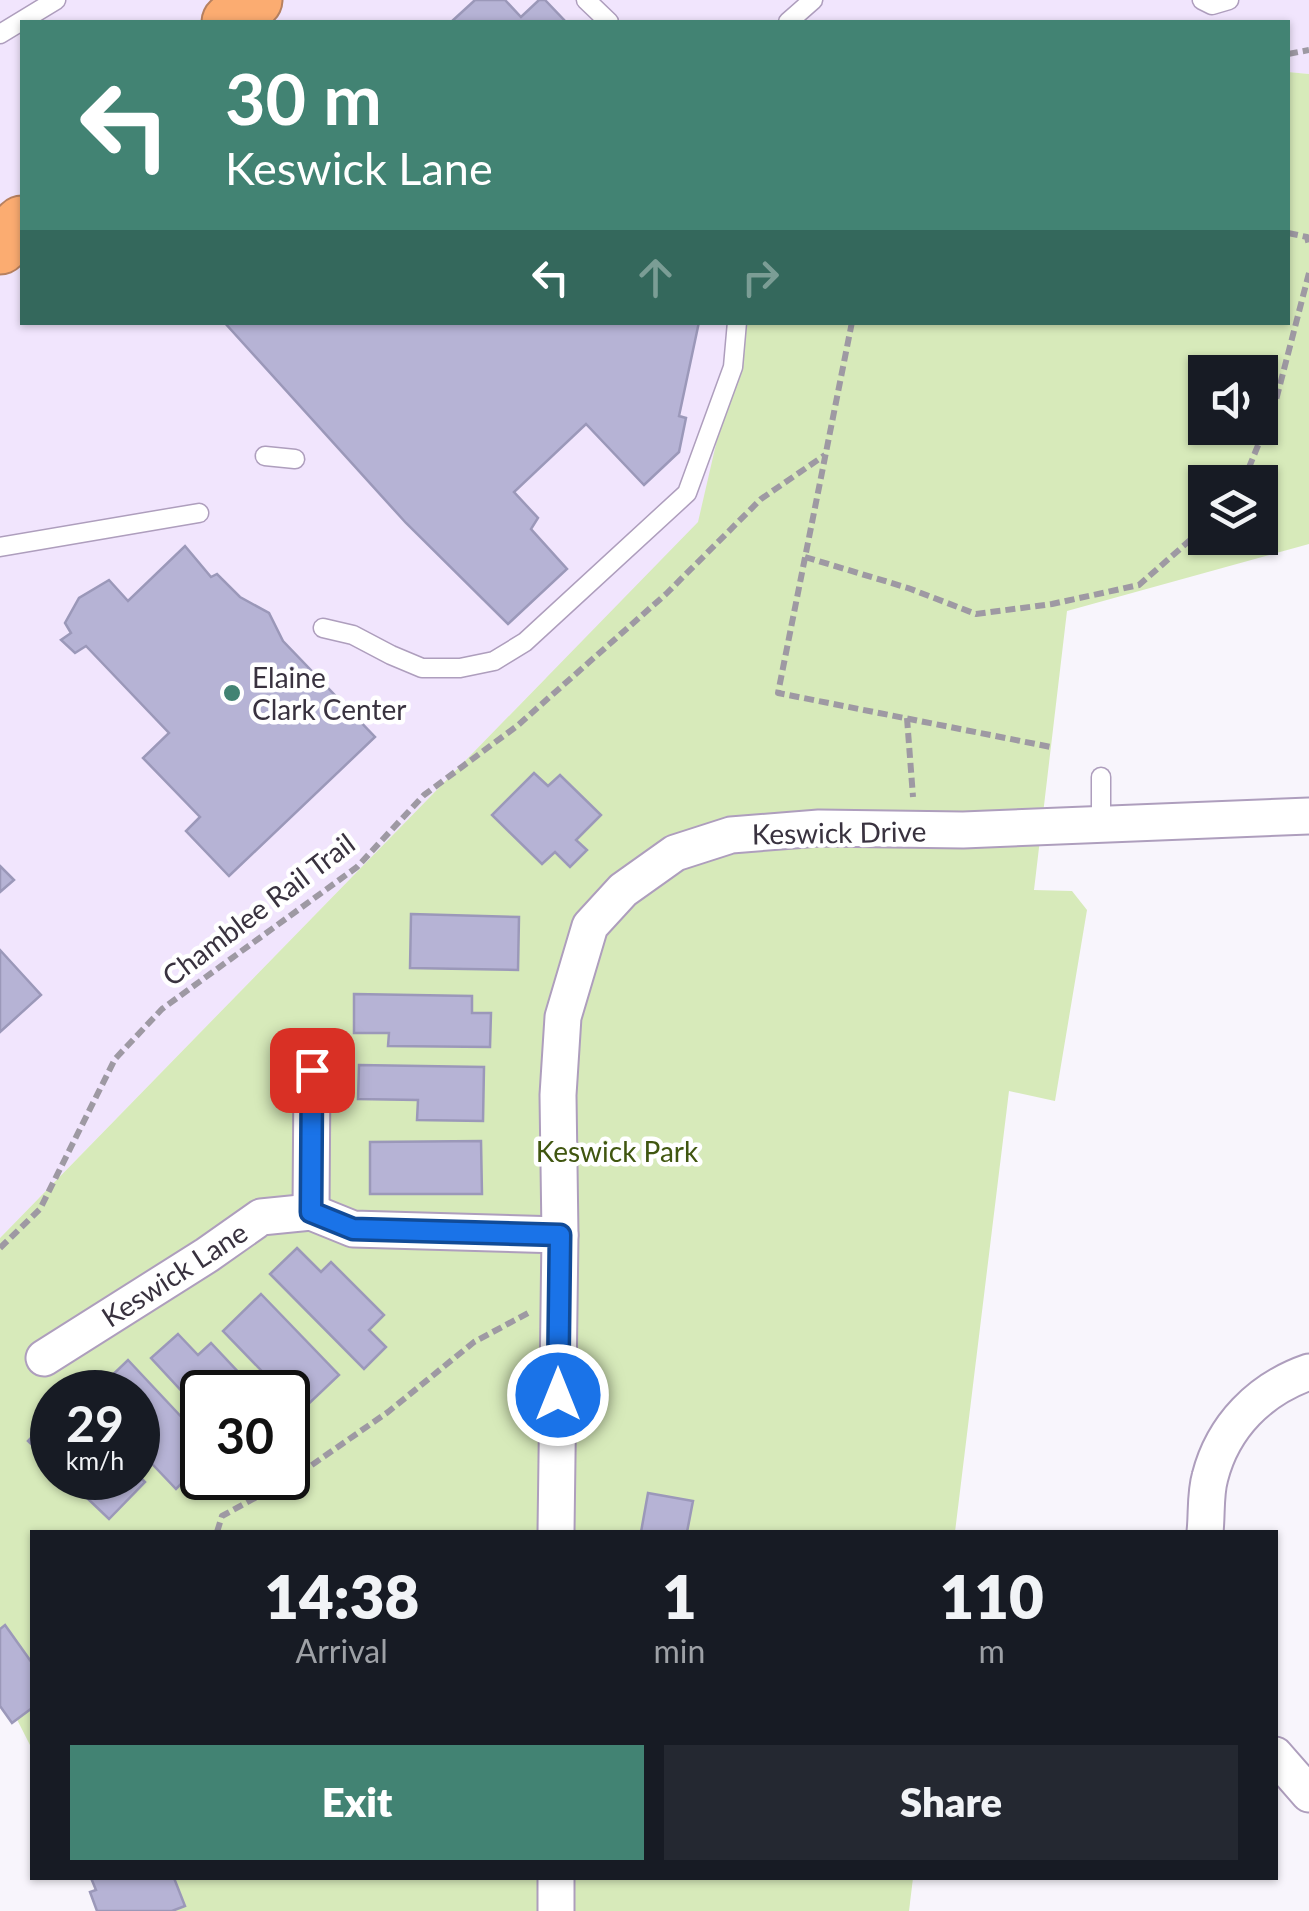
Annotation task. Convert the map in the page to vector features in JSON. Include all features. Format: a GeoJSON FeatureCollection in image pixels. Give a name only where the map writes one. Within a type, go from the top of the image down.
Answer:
{"type":"FeatureCollection","features":[{"type":"Feature","properties":{"kind":"highway"},"geometry":{"type":"LineString","coordinates":[[232,20],[254,0]]}},
{"type":"Feature","properties":{"kind":"highway"},"geometry":{"type":"LineString","coordinates":[[0,246],[20,226]]}},
{"type":"Feature","properties":{"kind":"street","name":"Keswick Drive"},"geometry":{"type":"LineString","coordinates":[[556,1530],[558,1095],[563,1018],[590,926],[623,890],[675,853],[730,835],[819,828],[963,830],[1309,816]]}},
{"type":"Feature","properties":{"kind":"street"},"geometry":{"type":"LineString","coordinates":[[311,1212],[312,1070]]}},
{"type":"Feature","properties":{"kind":"street","name":"Keswick Lane"},"geometry":{"type":"LineString","coordinates":[[44,1358],[261,1217],[311,1212],[353,1229],[560,1235]]}},
{"type":"Feature","properties":{"kind":"street"},"geometry":{"type":"LineString","coordinates":[[1206,1530],[1209,1480],[1222,1441],[1250,1405],[1287,1379],[1309,1372]]}},
{"type":"Feature","properties":{"kind":"street"},"geometry":{"type":"LineString","coordinates":[[1278,1758],[1309,1794]]}},
{"type":"Feature","properties":{"kind":"street"},"geometry":{"type":"LineString","coordinates":[[556,1880],[556,1911]]}},
{"type":"Feature","properties":{"kind":"lane"},"geometry":{"type":"LineString","coordinates":[[23,20],[56,0]]}},
{"type":"Feature","properties":{"kind":"lane"},"geometry":{"type":"LineString","coordinates":[[586,0],[607,20]]}},
{"type":"Feature","properties":{"kind":"lane"},"geometry":{"type":"LineString","coordinates":[[790,20],[813,0]]}},
{"type":"Feature","properties":{"kind":"lane"},"geometry":{"type":"LineString","coordinates":[[1202,0],[1212,5],[1229,0]]}},
{"type":"Feature","properties":{"kind":"lane"},"geometry":{"type":"LineString","coordinates":[[323,628],[353,635],[422,668],[460,668],[494,661],[525,642],[687,493],[733,367],[737,325]]}},
{"type":"Feature","properties":{"kind":"lane"},"geometry":{"type":"LineString","coordinates":[[265,456],[294,460]]}},
{"type":"Feature","properties":{"kind":"lane"},"geometry":{"type":"LineString","coordinates":[[0,547],[199,513]]}},
{"type":"Feature","properties":{"kind":"lane"},"geometry":{"type":"LineString","coordinates":[[1101,777],[1101,825]]}},
{"type":"Feature","properties":{"kind":"path"},"geometry":{"type":"LineString","coordinates":[[1290,233],[1307,237],[1309,246]]}},
{"type":"Feature","properties":{"kind":"path"},"geometry":{"type":"LineString","coordinates":[[1250,465],[1275,404],[1309,274]]}},
{"type":"Feature","properties":{"kind":"path"},"geometry":{"type":"LineString","coordinates":[[851,325],[778,693],[1052,747]]}},
{"type":"Feature","properties":{"kind":"path","name":"Chamblee Rail Trail"},"geometry":{"type":"LineString","coordinates":[[0,1248],[40,1209],[115,1060],[162,1009],[357,868],[424,796],[516,726],[666,594],[761,499],[826,455]]}},
{"type":"Feature","properties":{"kind":"path"},"geometry":{"type":"LineString","coordinates":[[805,557],[908,588],[976,614],[1052,604],[1139,585],[1188,542]]}},
{"type":"Feature","properties":{"kind":"path"},"geometry":{"type":"LineString","coordinates":[[908,718],[913,801]]}},
{"type":"Feature","properties":{"kind":"path"},"geometry":{"type":"LineString","coordinates":[[218,1530],[222,1516],[299,1474],[388,1412],[474,1342],[536,1309]]}},
{"type":"Feature","properties":{"kind":"shaded area"},"geometry":{"type":"Polygon","coordinates":[[[0,0],[1309,0],[1309,74],[1290,72],[1290,20],[20,20],[20,325],[852,325],[812,432],[560,681],[546,678],[0,1238],[0,0]]]}},
{"type":"Feature","properties":{"kind":"green space","name":"Keswick Park"},"geometry":{"type":"Polygon","coordinates":[[[1290,72],[1309,74],[1309,544],[1278,553],[1278,465],[1188,465],[1188,555],[1269,555],[1067,611],[1034,890],[1072,891],[1087,910],[1055,1101],[1009,1091],[955,1530],[30,1530],[30,1745],[0,1686],[0,1238],[698,522],[744,325],[1290,325],[1290,72]]]}},
{"type":"Feature","properties":{"kind":"green space"},"geometry":{"type":"Polygon","coordinates":[[[99,1880],[913,1880],[909,1911],[115,1911],[99,1880]]]}},
{"type":"Feature","properties":{"kind":"building"},"geometry":{"type":"Polygon","coordinates":[[[475,0],[505,0],[521,17],[539,0],[545,0],[564,20],[453,20],[475,0]]]}},
{"type":"Feature","properties":{"kind":"building"},"geometry":{"type":"Polygon","coordinates":[[[227,325],[698,325],[679,416],[686,418],[679,452],[644,485],[586,424],[514,492],[538,518],[531,529],[567,569],[508,624],[406,523],[227,325]]]}},
{"type":"Feature","properties":{"kind":"building","name":"Elaine Clark Center"},"geometry":{"type":"Polygon","coordinates":[[[185,546],[211,577],[217,574],[240,597],[269,613],[283,641],[375,737],[229,876],[186,831],[200,817],[143,758],[169,733],[86,646],[75,653],[61,640],[71,633],[65,623],[79,598],[109,580],[128,601],[185,546]]]}},
{"type":"Feature","properties":{"kind":"building"},"geometry":{"type":"Polygon","coordinates":[[[534,773],[548,786],[560,775],[601,815],[576,840],[587,850],[570,867],[555,852],[542,864],[492,815],[534,773]]]}},
{"type":"Feature","properties":{"kind":"building"},"geometry":{"type":"Polygon","coordinates":[[[0,866],[14,880],[0,892],[0,866]]]}},
{"type":"Feature","properties":{"kind":"building"},"geometry":{"type":"Polygon","coordinates":[[[411,914],[519,917],[518,970],[410,968],[411,914]]]}},
{"type":"Feature","properties":{"kind":"building"},"geometry":{"type":"Polygon","coordinates":[[[0,950],[41,995],[0,1032],[0,950]]]}},
{"type":"Feature","properties":{"kind":"building"},"geometry":{"type":"Polygon","coordinates":[[[354,994],[472,996],[472,1013],[491,1013],[490,1047],[388,1046],[389,1033],[354,1033],[354,994]]]}},
{"type":"Feature","properties":{"kind":"building"},"geometry":{"type":"Polygon","coordinates":[[[359,1065],[484,1067],[483,1121],[417,1120],[418,1100],[358,1099],[359,1065]]]}},
{"type":"Feature","properties":{"kind":"building"},"geometry":{"type":"Polygon","coordinates":[[[481,1141],[482,1194],[370,1194],[370,1142],[481,1141]]]}},
{"type":"Feature","properties":{"kind":"building"},"geometry":{"type":"Polygon","coordinates":[[[297,1248],[321,1272],[331,1262],[384,1315],[369,1330],[386,1347],[364,1369],[270,1274],[297,1248]]]}},
{"type":"Feature","properties":{"kind":"building"},"geometry":{"type":"Polygon","coordinates":[[[261,1294],[339,1375],[310,1403],[310,1370],[261,1370],[223,1331],[261,1294]]]}},
{"type":"Feature","properties":{"kind":"building"},"geometry":{"type":"Polygon","coordinates":[[[178,1334],[198,1355],[211,1343],[236,1370],[180,1370],[180,1389],[151,1358],[178,1334]]]}},
{"type":"Feature","properties":{"kind":"building"},"geometry":{"type":"Polygon","coordinates":[[[128,1360],[137,1370],[118,1370],[128,1360]]]}},
{"type":"Feature","properties":{"kind":"building"},"geometry":{"type":"Polygon","coordinates":[[[160,1394],[180,1416],[180,1485],[176,1489],[160,1472],[160,1394]]]}},
{"type":"Feature","properties":{"kind":"building"},"geometry":{"type":"Polygon","coordinates":[[[648,1493],[693,1501],[687,1530],[641,1530],[648,1493]]]}},
{"type":"Feature","properties":{"kind":"building"},"geometry":{"type":"Polygon","coordinates":[[[89,1500],[127,1500],[109,1519],[89,1500]]]}},
{"type":"Feature","properties":{"kind":"building"},"geometry":{"type":"Polygon","coordinates":[[[5,1625],[30,1660],[30,1710],[12,1723],[0,1706],[0,1629],[5,1625]]]}},
{"type":"Feature","properties":{"kind":"building"},"geometry":{"type":"Polygon","coordinates":[[[92,1880],[175,1880],[185,1906],[172,1911],[97,1911],[90,1892],[96,1890],[92,1880]]]}},
{"type":"Feature","properties":{"kind":"place","name":"Elaine Clark Center"},"geometry":{"type":"Point","coordinates":[232,693]}},
{"type":"Feature","properties":{"kind":"route"},"geometry":{"type":"LineString","coordinates":[[312,1070],[311,1212],[353,1229],[560,1235],[558,1395]]}}]}
